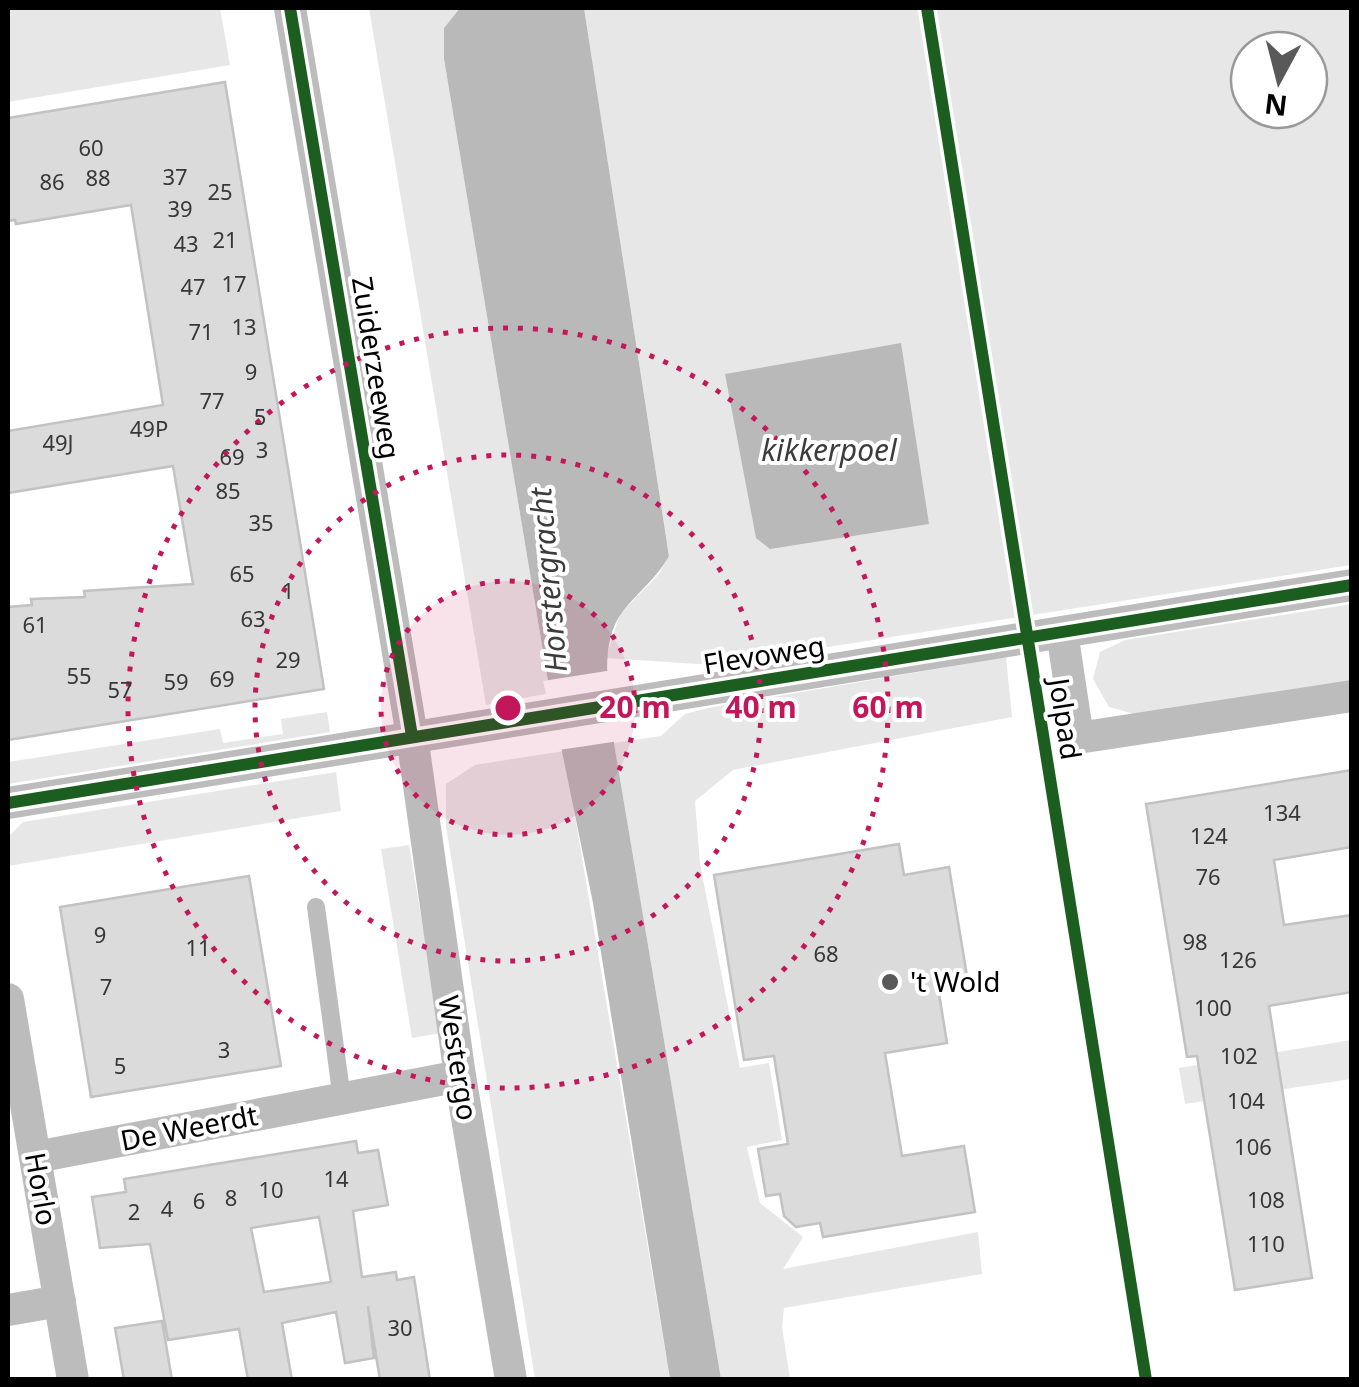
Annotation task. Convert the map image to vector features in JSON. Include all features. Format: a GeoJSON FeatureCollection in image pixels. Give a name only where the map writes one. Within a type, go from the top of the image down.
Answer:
{"type":"FeatureCollection","features":[{"type":"Feature","properties":{"kind":"street","name":"Zuiderzeeweg"},"geometry":{"type":"LineString","coordinates":[[290,8],[412,736]]}},
{"type":"Feature","properties":{"kind":"street","name":"Flevoweg"},"geometry":{"type":"LineString","coordinates":[[8,804],[1352,586]]}},
{"type":"Feature","properties":{"kind":"street"},"geometry":{"type":"LineString","coordinates":[[1062,632],[1078,738],[1352,696]]}},
{"type":"Feature","properties":{"kind":"street","name":"Westergo"},"geometry":{"type":"LineString","coordinates":[[412,736],[460,1076],[511,1380]]}},
{"type":"Feature","properties":{"kind":"street","name":"Horlo"},"geometry":{"type":"LineString","coordinates":[[8,999],[73,1380]]}},
{"type":"Feature","properties":{"kind":"street","name":"De Weerdt"},"geometry":{"type":"LineString","coordinates":[[36,1157],[460,1076]]}},
{"type":"Feature","properties":{"kind":"street"},"geometry":{"type":"LineString","coordinates":[[8,1310],[60,1302]]}},
{"type":"Feature","properties":{"kind":"lane"},"geometry":{"type":"LineString","coordinates":[[316,907],[342,1099]]}},
{"type":"Feature","properties":{"kind":"shaded area"},"geometry":{"type":"Polygon","coordinates":[[[8,8],[220,8],[230,65],[8,102],[8,8]]]}},
{"type":"Feature","properties":{"kind":"shaded area"},"geometry":{"type":"Polygon","coordinates":[[[369,8],[460,8],[444,28],[444,59],[550,693],[486,705],[369,8]]]}},
{"type":"Feature","properties":{"kind":"shaded area"},"geometry":{"type":"Polygon","coordinates":[[[584,8],[1351,8],[1351,565],[713,665],[606,658],[620,614],[659,574],[669,555],[584,8]]]}},
{"type":"Feature","properties":{"kind":"shaded area"},"geometry":{"type":"Polygon","coordinates":[[[1351,604],[1351,684],[1138,715],[1109,707],[1093,679],[1100,652],[1125,640],[1351,604]]]}},
{"type":"Feature","properties":{"kind":"shaded area"},"geometry":{"type":"Polygon","coordinates":[[[1006,657],[1012,717],[733,770],[695,801],[700,864],[740,1068],[769,1063],[782,1140],[747,1147],[760,1203],[803,1237],[783,1269],[978,1232],[982,1274],[784,1308],[782,1327],[790,1379],[721,1379],[614,743],[661,736],[685,714],[708,708],[1006,657]]]}},
{"type":"Feature","properties":{"kind":"shaded area"},"geometry":{"type":"Polygon","coordinates":[[[327,712],[330,732],[8,784],[8,762],[220,729],[223,743],[283,734],[281,719],[327,712]]]}},
{"type":"Feature","properties":{"kind":"shaded area"},"geometry":{"type":"Polygon","coordinates":[[[564,751],[670,1379],[535,1379],[446,826],[446,784],[475,765],[564,751]]]}},
{"type":"Feature","properties":{"kind":"shaded area"},"geometry":{"type":"Polygon","coordinates":[[[336,772],[341,811],[8,866],[8,837],[23,822],[336,772]]]}},
{"type":"Feature","properties":{"kind":"shaded area"},"geometry":{"type":"Polygon","coordinates":[[[409,845],[441,1033],[412,1038],[381,849],[409,845]]]}},
{"type":"Feature","properties":{"kind":"shaded area"},"geometry":{"type":"Polygon","coordinates":[[[1351,1040],[1351,1079],[1185,1104],[1179,1068],[1351,1040]]]}},
{"type":"Feature","properties":{"kind":"water","name":"Horstergracht"},"geometry":{"type":"Polygon","coordinates":[[[460,8],[584,8],[669,556],[615,625],[607,658],[608,693],[721,1379],[670,1379],[593,903],[550,693],[444,59],[444,28],[460,8]]]}},
{"type":"Feature","properties":{"kind":"water","name":"kikkerpoel"},"geometry":{"type":"Polygon","coordinates":[[[901,343],[929,524],[770,549],[756,538],[725,374],[901,343]]]}},
{"type":"Feature","properties":{"kind":"pier"},"geometry":{"type":"Polygon","coordinates":[[[613,670],[619,741],[559,750],[543,681],[613,670]]]}},
{"type":"Feature","properties":{"kind":"building"},"geometry":{"type":"Polygon","coordinates":[[[225,82],[324,689],[8,740],[8,607],[32,605],[31,599],[85,597],[84,591],[193,584],[173,466],[8,493],[8,431],[163,405],[131,205],[16,224],[15,220],[8,221],[8,118],[225,82]]]}},
{"type":"Feature","properties":{"kind":"building"},"geometry":{"type":"Polygon","coordinates":[[[1352,770],[1352,847],[1274,860],[1284,925],[1352,915],[1352,992],[1269,1006],[1312,1278],[1235,1290],[1197,1056],[1187,1057],[1146,804],[1352,770]]]}},
{"type":"Feature","properties":{"kind":"building"},"geometry":{"type":"Polygon","coordinates":[[[899,844],[904,875],[949,867],[967,976],[937,981],[947,1043],[885,1053],[902,1156],[964,1146],[975,1212],[823,1237],[820,1223],[796,1227],[784,1216],[780,1194],[766,1196],[758,1149],[788,1144],[774,1056],[744,1060],[714,875],[899,844]]]}},
{"type":"Feature","properties":{"kind":"building"},"geometry":{"type":"Polygon","coordinates":[[[249,876],[281,1066],[91,1097],[60,907],[249,876]]]}},
{"type":"Feature","properties":{"kind":"building"},"geometry":{"type":"Polygon","coordinates":[[[356,1141],[358,1153],[378,1150],[388,1205],[353,1211],[362,1277],[396,1272],[397,1280],[414,1277],[430,1380],[380,1380],[368,1306],[374,1358],[345,1363],[336,1312],[282,1323],[292,1380],[248,1380],[239,1329],[168,1340],[150,1244],[100,1248],[92,1197],[126,1192],[124,1179],[356,1141]],[[319,1217],[251,1228],[264,1292],[331,1282],[319,1217]]]}},
{"type":"Feature","properties":{"kind":"building"},"geometry":{"type":"Polygon","coordinates":[[[162,1321],[172,1380],[124,1380],[115,1328],[162,1321]]]}},
{"type":"Feature","properties":{"kind":"cycle path"},"geometry":{"type":"LineString","coordinates":[[290,8],[412,736]]}},
{"type":"Feature","properties":{"kind":"cycle path","name":"Jolpad"},"geometry":{"type":"LineString","coordinates":[[927,8],[1146,1380]]}},
{"type":"Feature","properties":{"kind":"cycle path"},"geometry":{"type":"LineString","coordinates":[[8,803],[1352,585]]}},
{"type":"Feature","properties":{"kind":"place","name":"'t Wold"},"geometry":{"type":"Point","coordinates":[890,982]}}]}
